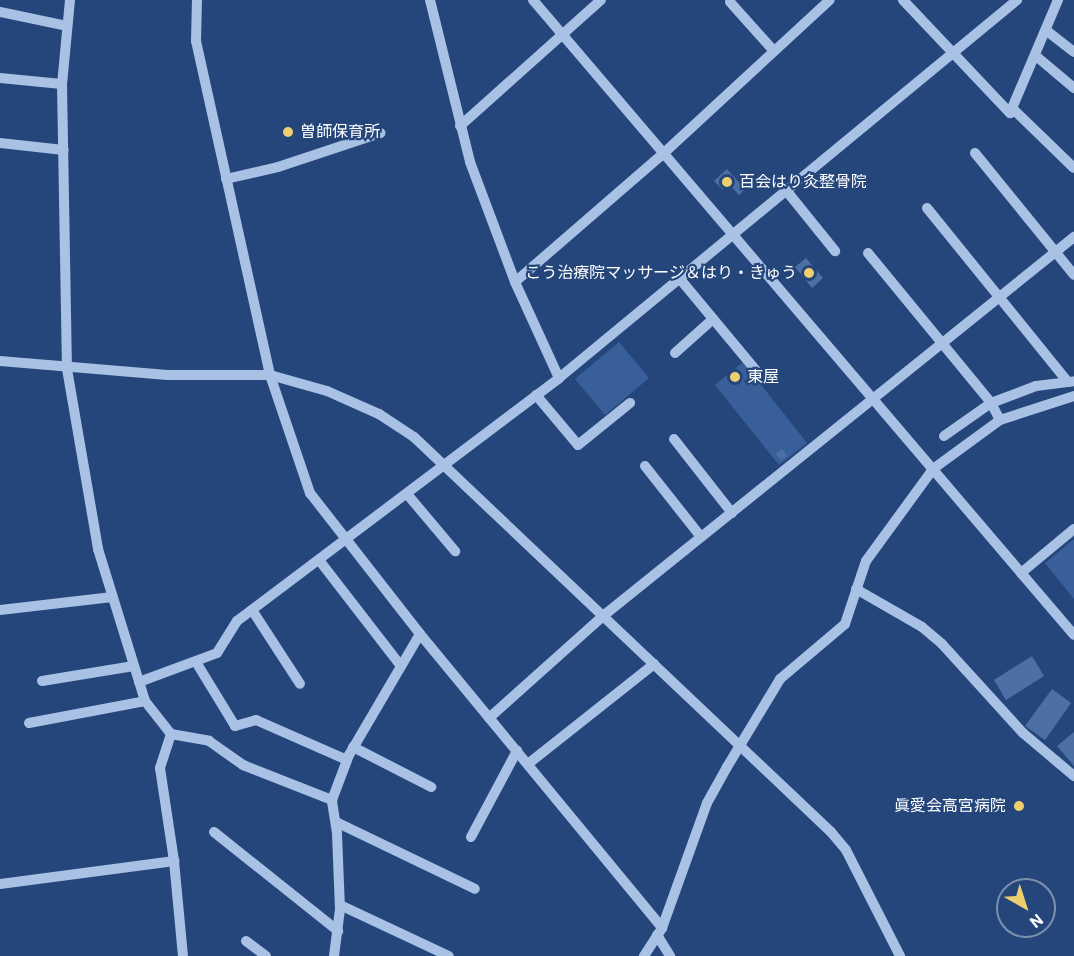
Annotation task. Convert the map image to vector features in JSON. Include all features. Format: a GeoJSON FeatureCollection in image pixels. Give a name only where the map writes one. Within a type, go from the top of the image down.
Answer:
{"type":"FeatureCollection","features":[{"type":"Feature","properties":{"kind":"street"},"geometry":{"type":"LineString","coordinates":[[70,0],[62,84],[67,369],[83,478],[112,597],[145,701],[171,734],[210,741],[243,765],[332,800]]}},
{"type":"Feature","properties":{"kind":"street"},"geometry":{"type":"LineString","coordinates":[[197,0],[196,41],[270,375],[310,493],[420,634],[528,764],[659,932],[670,956]]}},
{"type":"Feature","properties":{"kind":"street"},"geometry":{"type":"LineString","coordinates":[[430,0],[460,126],[515,282],[559,378]]}},
{"type":"Feature","properties":{"kind":"street"},"geometry":{"type":"LineString","coordinates":[[533,0],[665,152],[1021,573],[1072,627]]}},
{"type":"Feature","properties":{"kind":"street"},"geometry":{"type":"LineString","coordinates":[[460,126],[601,0]]}},
{"type":"Feature","properties":{"kind":"street"},"geometry":{"type":"LineString","coordinates":[[515,282],[665,152],[830,0]]}},
{"type":"Feature","properties":{"kind":"street"},"geometry":{"type":"LineString","coordinates":[[903,0],[1010,113],[1047,31],[1058,0]]}},
{"type":"Feature","properties":{"kind":"street"},"geometry":{"type":"LineString","coordinates":[[140,682],[217,653],[237,621],[559,378],[785,189],[1017,0]]}},
{"type":"Feature","properties":{"kind":"street"},"geometry":{"type":"LineString","coordinates":[[730,2],[774,51]]}},
{"type":"Feature","properties":{"kind":"street"},"geometry":{"type":"LineString","coordinates":[[0,12],[67,26]]}},
{"type":"Feature","properties":{"kind":"street"},"geometry":{"type":"LineString","coordinates":[[1047,31],[1074,52]]}},
{"type":"Feature","properties":{"kind":"street"},"geometry":{"type":"LineString","coordinates":[[1036,56],[1074,88]]}},
{"type":"Feature","properties":{"kind":"street"},"geometry":{"type":"LineString","coordinates":[[0,78],[62,84]]}},
{"type":"Feature","properties":{"kind":"street"},"geometry":{"type":"LineString","coordinates":[[1012,108],[1074,168]]}},
{"type":"Feature","properties":{"kind":"street"},"geometry":{"type":"LineString","coordinates":[[226,179],[278,167],[380,133]]}},
{"type":"Feature","properties":{"kind":"street"},"geometry":{"type":"LineString","coordinates":[[0,143],[64,150]]}},
{"type":"Feature","properties":{"kind":"street"},"geometry":{"type":"LineString","coordinates":[[975,153],[1074,275]]}},
{"type":"Feature","properties":{"kind":"street"},"geometry":{"type":"LineString","coordinates":[[785,189],[835,250]]}},
{"type":"Feature","properties":{"kind":"street"},"geometry":{"type":"LineString","coordinates":[[927,208],[1071,381]]}},
{"type":"Feature","properties":{"kind":"street"},"geometry":{"type":"LineString","coordinates":[[489,718],[603,616],[1074,237]]}},
{"type":"Feature","properties":{"kind":"street"},"geometry":{"type":"LineString","coordinates":[[868,253],[991,404],[1000,420]]}},
{"type":"Feature","properties":{"kind":"street"},"geometry":{"type":"LineString","coordinates":[[680,279],[764,380]]}},
{"type":"Feature","properties":{"kind":"street"},"geometry":{"type":"LineString","coordinates":[[675,352],[713,319]]}},
{"type":"Feature","properties":{"kind":"street"},"geometry":{"type":"LineString","coordinates":[[0,362],[67,369],[270,375],[327,391],[379,414],[414,437],[446,465],[846,850],[900,956]]}},
{"type":"Feature","properties":{"kind":"street"},"geometry":{"type":"LineString","coordinates":[[944,436],[991,404],[1036,386],[1071,381]]}},
{"type":"Feature","properties":{"kind":"street"},"geometry":{"type":"LineString","coordinates":[[536,396],[578,445],[630,403]]}},
{"type":"Feature","properties":{"kind":"street"},"geometry":{"type":"LineString","coordinates":[[644,956],[659,932],[707,803],[739,747],[780,679],[845,624],[866,561],[933,469],[1000,420],[1074,396]]}},
{"type":"Feature","properties":{"kind":"street"},"geometry":{"type":"LineString","coordinates":[[674,440],[732,513]]}},
{"type":"Feature","properties":{"kind":"street"},"geometry":{"type":"LineString","coordinates":[[645,466],[701,537]]}},
{"type":"Feature","properties":{"kind":"street"},"geometry":{"type":"LineString","coordinates":[[407,494],[455,551]]}},
{"type":"Feature","properties":{"kind":"street"},"geometry":{"type":"LineString","coordinates":[[1021,573],[1074,529]]}},
{"type":"Feature","properties":{"kind":"street"},"geometry":{"type":"LineString","coordinates":[[319,560],[401,666]]}},
{"type":"Feature","properties":{"kind":"street"},"geometry":{"type":"LineString","coordinates":[[856,589],[922,627],[942,644],[1023,733],[1074,776]]}},
{"type":"Feature","properties":{"kind":"street"},"geometry":{"type":"LineString","coordinates":[[0,610],[112,597]]}},
{"type":"Feature","properties":{"kind":"street"},"geometry":{"type":"LineString","coordinates":[[252,610],[300,684]]}},
{"type":"Feature","properties":{"kind":"street"},"geometry":{"type":"LineString","coordinates":[[336,955],[340,905],[336,822],[332,800],[353,747],[420,634]]}},
{"type":"Feature","properties":{"kind":"street"},"geometry":{"type":"LineString","coordinates":[[196,662],[235,726],[256,720],[347,760]]}},
{"type":"Feature","properties":{"kind":"street"},"geometry":{"type":"LineString","coordinates":[[528,764],[654,664]]}},
{"type":"Feature","properties":{"kind":"street"},"geometry":{"type":"LineString","coordinates":[[42,681],[134,666]]}},
{"type":"Feature","properties":{"kind":"street"},"geometry":{"type":"LineString","coordinates":[[29,723],[145,701]]}},
{"type":"Feature","properties":{"kind":"street"},"geometry":{"type":"LineString","coordinates":[[171,734],[160,768],[174,861],[183,956]]}},
{"type":"Feature","properties":{"kind":"street"},"geometry":{"type":"LineString","coordinates":[[353,747],[432,787]]}},
{"type":"Feature","properties":{"kind":"street"},"geometry":{"type":"LineString","coordinates":[[471,837],[517,752]]}},
{"type":"Feature","properties":{"kind":"street"},"geometry":{"type":"LineString","coordinates":[[336,822],[475,889]]}},
{"type":"Feature","properties":{"kind":"street"},"geometry":{"type":"LineString","coordinates":[[214,832],[338,931]]}},
{"type":"Feature","properties":{"kind":"street"},"geometry":{"type":"LineString","coordinates":[[0,884],[174,861]]}},
{"type":"Feature","properties":{"kind":"street"},"geometry":{"type":"LineString","coordinates":[[340,905],[449,956]]}},
{"type":"Feature","properties":{"kind":"street"},"geometry":{"type":"LineString","coordinates":[[246,941],[266,956]]}},
{"type":"Feature","properties":{"kind":"shaded area"},"geometry":{"type":"Polygon","coordinates":[[[619,342],[649,378],[605,415],[575,379],[619,342]]]}},
{"type":"Feature","properties":{"kind":"shaded area"},"geometry":{"type":"Polygon","coordinates":[[[743,362],[807,443],[779,465],[715,385],[743,362]]]}},
{"type":"Feature","properties":{"kind":"shaded area"},"geometry":{"type":"Polygon","coordinates":[[[1074,539],[1074,599],[1045,563],[1074,539]]]}},
{"type":"Feature","properties":{"kind":"building","name":"百会はり灸整骨院"},"geometry":{"type":"Polygon","coordinates":[[[727,169],[745,189],[739,195],[729,184],[723,190],[714,181],[727,169]]]}},
{"type":"Feature","properties":{"kind":"building","name":"こう治療院マッサージ＆はり・きゅう"},"geometry":{"type":"Polygon","coordinates":[[[806,258],[823,278],[812,288],[795,267],[806,258]]]}},
{"type":"Feature","properties":{"kind":"building","name":"東屋"},"geometry":{"type":"Polygon","coordinates":[[[738,371],[742,376],[732,384],[728,379],[738,371]]]}},
{"type":"Feature","properties":{"kind":"building"},"geometry":{"type":"Polygon","coordinates":[[[782,449],[787,456],[781,460],[776,454],[782,449]]]}},
{"type":"Feature","properties":{"kind":"building"},"geometry":{"type":"Polygon","coordinates":[[[1032,656],[1044,676],[1006,700],[994,680],[1032,656]]]}},
{"type":"Feature","properties":{"kind":"building"},"geometry":{"type":"Polygon","coordinates":[[[1052,689],[1071,703],[1045,740],[1025,726],[1052,689]]]}},
{"type":"Feature","properties":{"kind":"building"},"geometry":{"type":"Polygon","coordinates":[[[1074,732],[1074,766],[1057,746],[1074,732]]]}},
{"type":"Feature","properties":{"kind":"place","name":"曽師保育所"},"geometry":{"type":"Point","coordinates":[288,132]}},
{"type":"Feature","properties":{"kind":"place","name":"百会はり灸整骨院"},"geometry":{"type":"Point","coordinates":[727,182]}},
{"type":"Feature","properties":{"kind":"place","name":"こう治療院マッサージ＆はり・きゅう"},"geometry":{"type":"Point","coordinates":[809,273]}},
{"type":"Feature","properties":{"kind":"place","name":"東屋"},"geometry":{"type":"Point","coordinates":[735,377]}},
{"type":"Feature","properties":{"kind":"place","name":"眞愛会高宮病院"},"geometry":{"type":"Point","coordinates":[1019,806]}}]}
